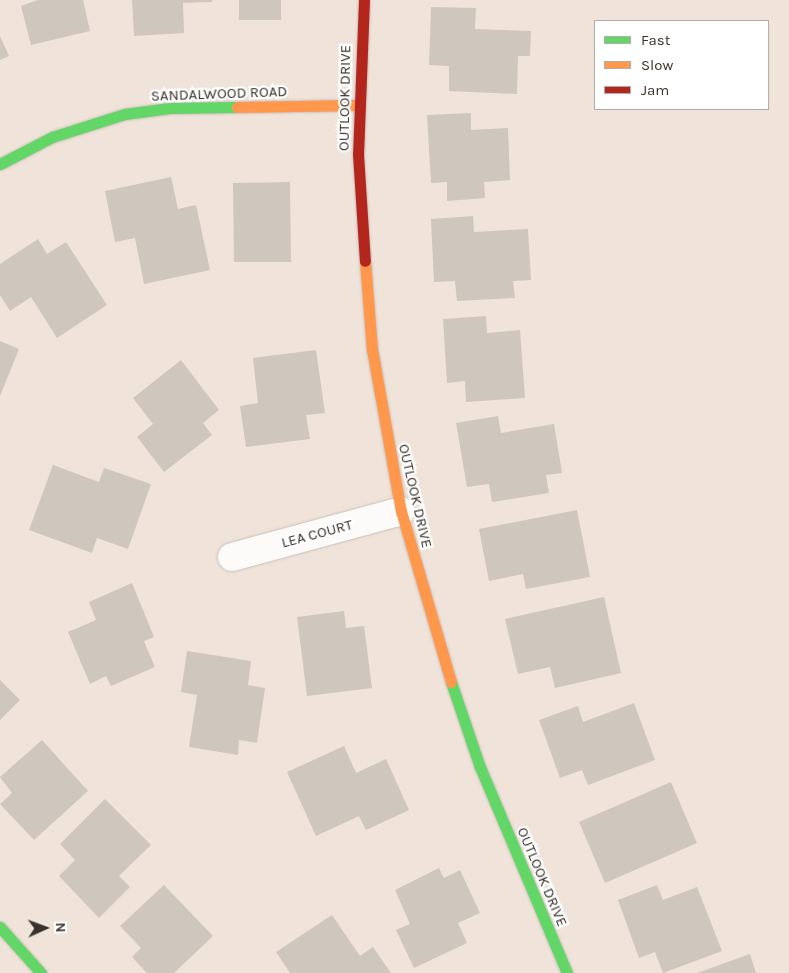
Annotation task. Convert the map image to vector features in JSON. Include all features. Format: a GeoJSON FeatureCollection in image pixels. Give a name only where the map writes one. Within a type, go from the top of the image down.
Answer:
{"type":"FeatureCollection","features":[{"type":"Feature","properties":{"kind":"street","name":"OUTLOOK DRIVE"},"geometry":{"type":"LineString","coordinates":[[364,0],[359,105],[359,180],[372,349],[401,512],[448,675],[480,768],[567,973]]}},
{"type":"Feature","properties":{"kind":"street","name":"SANDALWOOD ROAD"},"geometry":{"type":"LineString","coordinates":[[0,164],[52,137],[125,114],[170,108],[359,105]]}},
{"type":"Feature","properties":{"kind":"street","name":"LEA COURT"},"geometry":{"type":"LineString","coordinates":[[232,557],[401,512]]}},
{"type":"Feature","properties":{"kind":"street"},"geometry":{"type":"LineString","coordinates":[[0,927],[42,973]]}},
{"type":"Feature","properties":{"kind":"building"},"geometry":{"type":"Polygon","coordinates":[[[38,0],[83,0],[90,31],[31,45],[21,6],[38,0]]]}},
{"type":"Feature","properties":{"kind":"building"},"geometry":{"type":"Polygon","coordinates":[[[132,0],[212,0],[212,2],[183,3],[184,33],[134,36],[132,0]]]}},
{"type":"Feature","properties":{"kind":"building"},"geometry":{"type":"Polygon","coordinates":[[[239,0],[281,0],[281,20],[239,20],[239,0]]]}},
{"type":"Feature","properties":{"kind":"building"},"geometry":{"type":"Polygon","coordinates":[[[431,7],[476,8],[475,29],[531,31],[530,56],[518,56],[517,94],[449,91],[449,66],[429,65],[431,7]]]}},
{"type":"Feature","properties":{"kind":"building"},"geometry":{"type":"Polygon","coordinates":[[[0,36],[9,56],[0,60],[0,36]]]}},
{"type":"Feature","properties":{"kind":"building"},"geometry":{"type":"Polygon","coordinates":[[[471,113],[471,130],[508,128],[510,180],[484,182],[485,198],[447,201],[447,182],[431,183],[427,115],[471,113]]]}},
{"type":"Feature","properties":{"kind":"building"},"geometry":{"type":"Polygon","coordinates":[[[171,177],[178,209],[196,205],[210,270],[144,284],[135,238],[115,242],[105,191],[171,177]]]}},
{"type":"Feature","properties":{"kind":"building"},"geometry":{"type":"Polygon","coordinates":[[[290,182],[291,262],[234,262],[233,183],[290,182]]]}},
{"type":"Feature","properties":{"kind":"building"},"geometry":{"type":"Polygon","coordinates":[[[473,216],[474,232],[528,229],[531,280],[513,281],[515,298],[457,301],[455,281],[434,282],[431,219],[473,216]]]}},
{"type":"Feature","properties":{"kind":"building"},"geometry":{"type":"Polygon","coordinates":[[[38,239],[47,254],[66,242],[107,305],[57,338],[31,297],[10,311],[0,295],[0,264],[38,239]]]}},
{"type":"Feature","properties":{"kind":"building"},"geometry":{"type":"Polygon","coordinates":[[[486,316],[487,333],[520,330],[525,398],[466,402],[465,381],[447,383],[443,319],[486,316]]]}},
{"type":"Feature","properties":{"kind":"building"},"geometry":{"type":"Polygon","coordinates":[[[0,341],[19,349],[0,396],[0,341]]]}},
{"type":"Feature","properties":{"kind":"building"},"geometry":{"type":"Polygon","coordinates":[[[316,350],[325,413],[306,415],[310,439],[246,447],[240,406],[258,403],[253,358],[316,350]]]}},
{"type":"Feature","properties":{"kind":"building"},"geometry":{"type":"Polygon","coordinates":[[[181,360],[219,410],[203,423],[212,435],[164,472],[137,437],[153,424],[133,398],[181,360]]]}},
{"type":"Feature","properties":{"kind":"building"},"geometry":{"type":"Polygon","coordinates":[[[498,416],[501,433],[554,424],[562,473],[546,475],[549,493],[492,502],[489,484],[467,487],[456,423],[498,416]]]}},
{"type":"Feature","properties":{"kind":"building"},"geometry":{"type":"Polygon","coordinates":[[[53,465],[99,482],[104,468],[151,484],[128,549],[97,538],[92,553],[29,530],[53,465]]]}},
{"type":"Feature","properties":{"kind":"building"},"geometry":{"type":"Polygon","coordinates":[[[577,510],[590,577],[526,589],[523,574],[489,581],[479,529],[577,510]]]}},
{"type":"Feature","properties":{"kind":"building"},"geometry":{"type":"Polygon","coordinates":[[[132,583],[154,637],[144,641],[155,667],[111,686],[106,676],[90,684],[68,632],[96,620],[89,602],[132,583]]]}},
{"type":"Feature","properties":{"kind":"building"},"geometry":{"type":"Polygon","coordinates":[[[604,597],[621,673],[555,688],[550,667],[518,674],[505,619],[604,597]]]}},
{"type":"Feature","properties":{"kind":"building"},"geometry":{"type":"Polygon","coordinates":[[[344,611],[346,628],[364,626],[372,688],[307,696],[297,617],[344,611]]]}},
{"type":"Feature","properties":{"kind":"building"},"geometry":{"type":"Polygon","coordinates":[[[187,651],[251,661],[248,685],[265,688],[257,743],[239,740],[238,755],[189,747],[197,695],[181,692],[187,651]]]}},
{"type":"Feature","properties":{"kind":"building"},"geometry":{"type":"Polygon","coordinates":[[[0,680],[20,700],[0,720],[0,680]]]}},
{"type":"Feature","properties":{"kind":"building"},"geometry":{"type":"Polygon","coordinates":[[[634,703],[655,760],[588,785],[582,770],[560,778],[539,720],[578,706],[583,722],[634,703]]]}},
{"type":"Feature","properties":{"kind":"building"},"geometry":{"type":"Polygon","coordinates":[[[42,740],[88,791],[34,840],[0,804],[12,793],[0,777],[42,740]]]}},
{"type":"Feature","properties":{"kind":"building"},"geometry":{"type":"Polygon","coordinates":[[[344,746],[356,773],[386,759],[409,810],[366,830],[359,816],[316,836],[287,772],[344,746]]]}},
{"type":"Feature","properties":{"kind":"building"},"geometry":{"type":"Polygon","coordinates":[[[671,782],[697,843],[605,883],[579,822],[671,782]]]}},
{"type":"Feature","properties":{"kind":"building"},"geometry":{"type":"Polygon","coordinates":[[[105,799],[151,845],[119,876],[130,887],[99,918],[59,876],[75,860],[60,844],[105,799]]]}},
{"type":"Feature","properties":{"kind":"building"},"geometry":{"type":"Polygon","coordinates":[[[439,868],[444,878],[460,870],[480,913],[458,923],[467,943],[414,968],[396,930],[410,924],[395,890],[439,868]]]}},
{"type":"Feature","properties":{"kind":"building"},"geometry":{"type":"Polygon","coordinates":[[[164,885],[213,936],[174,973],[147,973],[132,957],[141,948],[120,926],[164,885]]]}},
{"type":"Feature","properties":{"kind":"building"},"geometry":{"type":"Polygon","coordinates":[[[657,885],[663,900],[697,887],[722,951],[663,973],[655,952],[639,958],[618,900],[657,885]]]}},
{"type":"Feature","properties":{"kind":"building"},"geometry":{"type":"Polygon","coordinates":[[[332,915],[360,956],[373,947],[391,973],[290,973],[276,952],[332,915]]]}},
{"type":"Feature","properties":{"kind":"building"},"geometry":{"type":"Polygon","coordinates":[[[750,954],[756,973],[697,973],[750,954]]]}},
{"type":"Feature","properties":{"kind":"traffic: fast"},"geometry":{"type":"LineString","coordinates":[[0,164],[52,137],[125,114],[170,108],[237,107]]}},
{"type":"Feature","properties":{"kind":"traffic: fast"},"geometry":{"type":"LineString","coordinates":[[451,682],[480,767],[567,973]]}},
{"type":"Feature","properties":{"kind":"traffic: fast"},"geometry":{"type":"LineString","coordinates":[[0,927],[41,973]]}},
{"type":"Feature","properties":{"kind":"traffic: slow"},"geometry":{"type":"LineString","coordinates":[[237,107],[359,105]]}},
{"type":"Feature","properties":{"kind":"traffic: slow"},"geometry":{"type":"LineString","coordinates":[[365,261],[372,349],[401,511],[451,682]]}},
{"type":"Feature","properties":{"kind":"traffic: jam"},"geometry":{"type":"LineString","coordinates":[[364,0],[358,154],[365,261]]}}]}
